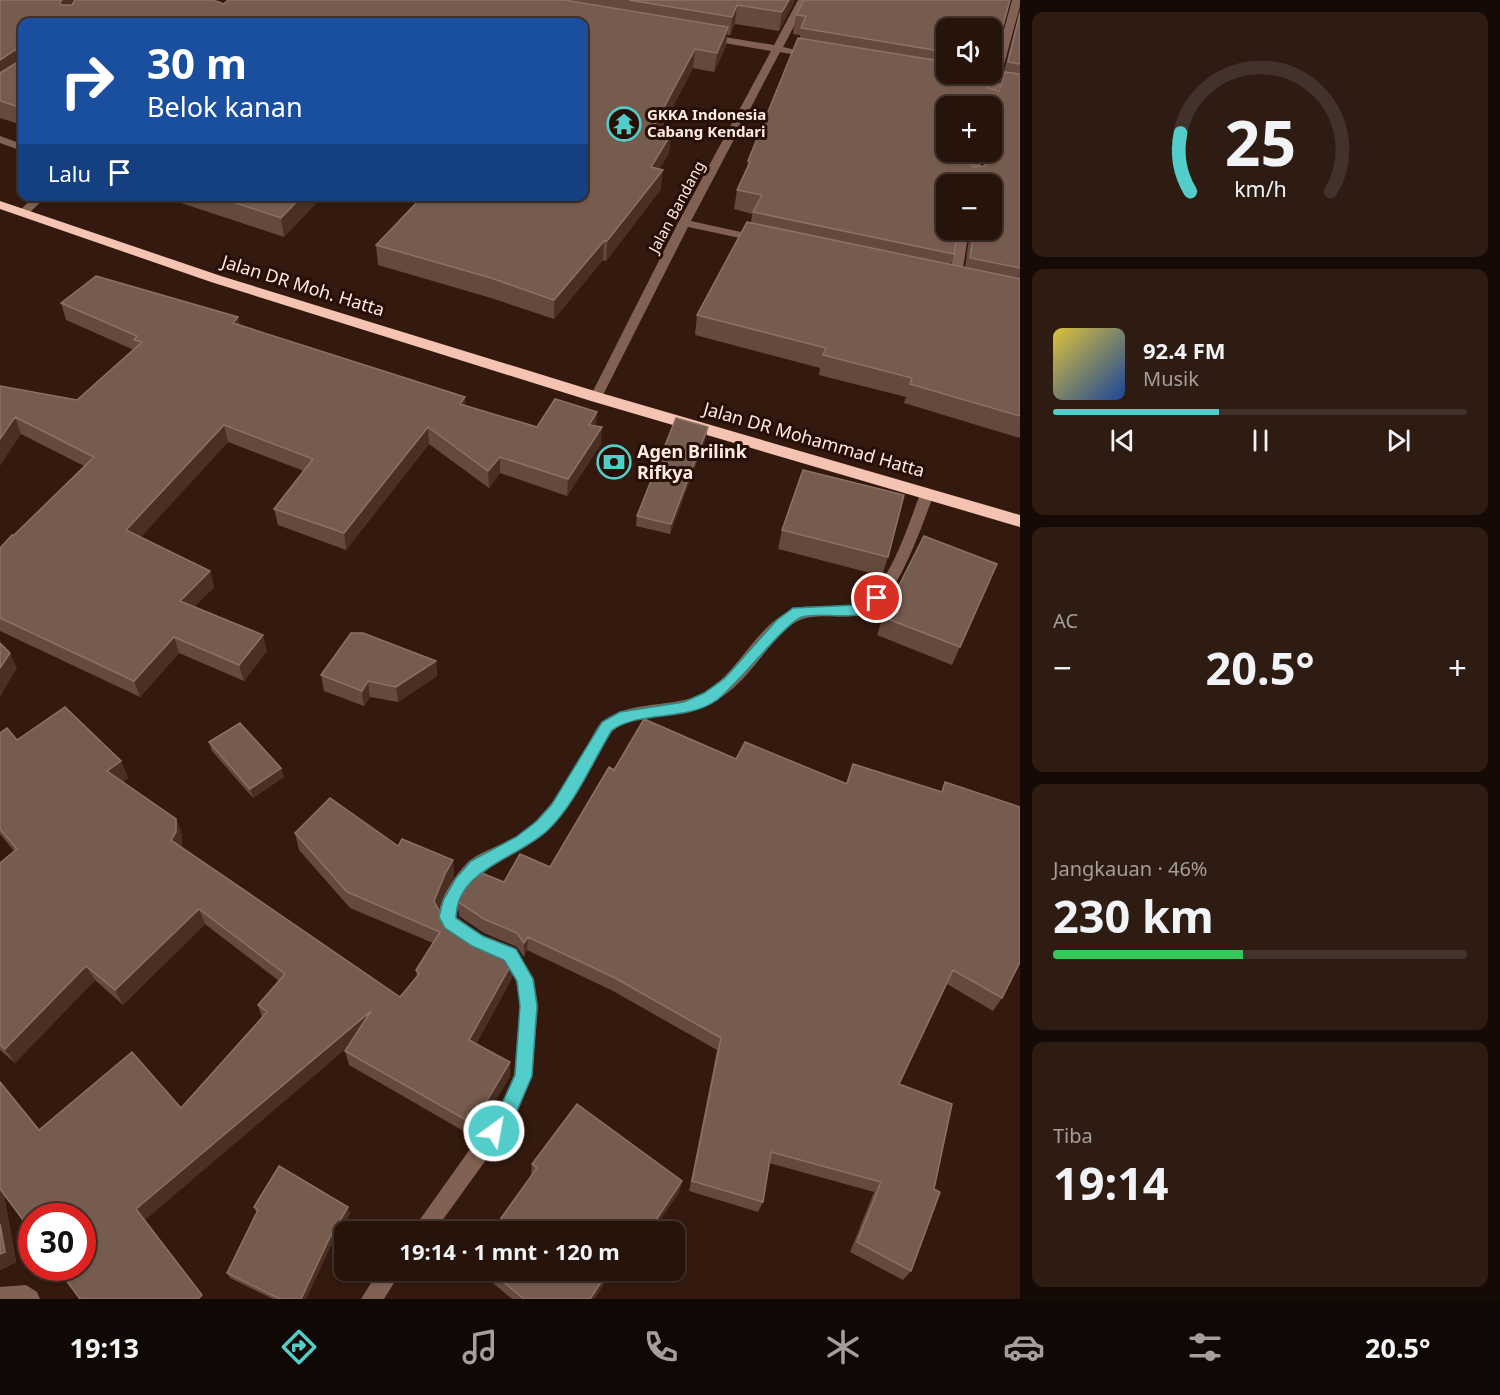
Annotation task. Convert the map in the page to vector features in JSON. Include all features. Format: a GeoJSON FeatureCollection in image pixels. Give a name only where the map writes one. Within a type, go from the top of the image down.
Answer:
{"type":"FeatureCollection","features":[{"type":"Feature","properties":{"kind":"highway","name":"Jalan DR Moh. Hatta"},"geometry":{"type":"LineString","coordinates":[[0,206],[216,279],[596,397]]}},
{"type":"Feature","properties":{"kind":"highway","name":"Jalan DR Mohammad Hatta"},"geometry":{"type":"LineString","coordinates":[[596,397],[1020,521]]}},
{"type":"Feature","properties":{"kind":"street","name":"Jalan Bandang"},"geometry":{"type":"LineString","coordinates":[[596,397],[684,223],[803,0]]}},
{"type":"Feature","properties":{"kind":"street"},"geometry":{"type":"LineString","coordinates":[[990,96],[1017,0]]}},
{"type":"Feature","properties":{"kind":"street"},"geometry":{"type":"LineString","coordinates":[[698,36],[823,57]]}},
{"type":"Feature","properties":{"kind":"street"},"geometry":{"type":"LineString","coordinates":[[986,84],[1020,89]]}},
{"type":"Feature","properties":{"kind":"street"},"geometry":{"type":"LineString","coordinates":[[0,139],[18,146]]}},
{"type":"Feature","properties":{"kind":"street"},"geometry":{"type":"LineString","coordinates":[[23,213],[36,201]]}},
{"type":"Feature","properties":{"kind":"street"},"geometry":{"type":"LineString","coordinates":[[684,223],[774,243]]}},
{"type":"Feature","properties":{"kind":"street"},"geometry":{"type":"LineString","coordinates":[[955,281],[961,240]]}},
{"type":"Feature","properties":{"kind":"street"},"geometry":{"type":"LineString","coordinates":[[429,1221],[507,1114],[523,1076],[526,1052],[529,1006],[525,979],[510,955],[477,941],[450,923],[447,917],[451,901],[458,888],[476,866],[522,842],[542,826],[558,808],[607,726],[620,718],[685,707],[709,698],[730,682],[782,624],[798,612],[856,610],[868,606],[877,598],[899,559],[927,494]]}},
{"type":"Feature","properties":{"kind":"street"},"geometry":{"type":"LineString","coordinates":[[371,1299],[384,1281]]}},
{"type":"Feature","properties":{"kind":"street"},"geometry":{"type":"LineString","coordinates":[[0,1297],[26,1295],[30,1299]]}},
{"type":"Feature","properties":{"kind":"building"},"geometry":{"type":"Polygon","coordinates":[[[0,0],[62,0],[61,5],[72,5],[75,0],[213,0],[224,4],[228,0],[564,0],[728,27],[717,53],[695,49],[652,130],[671,134],[651,167],[663,170],[607,241],[604,241],[554,300],[491,278],[376,245],[418,201],[588,201],[588,18],[18,18],[18,51],[15,50],[0,60],[0,0]]]}},
{"type":"Feature","properties":{"kind":"building"},"geometry":{"type":"Polygon","coordinates":[[[629,0],[789,0],[782,12],[737,5],[732,17],[629,0]]]}},
{"type":"Feature","properties":{"kind":"building"},"geometry":{"type":"Polygon","coordinates":[[[804,0],[1010,0],[1002,30],[1002,18],[936,18],[936,50],[801,28],[806,16],[796,15],[804,0]]]}},
{"type":"Feature","properties":{"kind":"building"},"geometry":{"type":"Polygon","coordinates":[[[1020,13],[1020,64],[1008,62],[1020,13]]]}},
{"type":"Feature","properties":{"kind":"building"},"geometry":{"type":"Polygon","coordinates":[[[798,38],[936,60],[936,84],[988,84],[987,88],[999,91],[1005,72],[1020,74],[1020,268],[970,258],[973,240],[1002,240],[1002,174],[936,174],[936,240],[956,240],[954,254],[753,212],[762,195],[737,190],[750,162],[748,161],[798,38]]]}},
{"type":"Feature","properties":{"kind":"building"},"geometry":{"type":"Polygon","coordinates":[[[18,62],[18,107],[0,101],[0,73],[18,62]]]}},
{"type":"Feature","properties":{"kind":"building"},"geometry":{"type":"Polygon","coordinates":[[[230,201],[297,201],[281,218],[230,201]]]}},
{"type":"Feature","properties":{"kind":"building"},"geometry":{"type":"Polygon","coordinates":[[[747,222],[1020,279],[1020,416],[910,384],[912,378],[823,355],[826,348],[697,315],[747,222]]]}},
{"type":"Feature","properties":{"kind":"building"},"geometry":{"type":"Polygon","coordinates":[[[96,276],[238,317],[233,323],[465,397],[460,404],[537,427],[555,399],[597,412],[589,425],[602,427],[568,479],[500,457],[488,471],[428,427],[344,533],[274,509],[313,459],[224,425],[126,530],[210,571],[180,601],[263,635],[239,665],[174,637],[134,681],[0,618],[0,548],[94,457],[15,417],[0,439],[0,386],[77,400],[142,342],[134,340],[137,336],[61,303],[96,276]]]}},
{"type":"Feature","properties":{"kind":"building"},"geometry":{"type":"Polygon","coordinates":[[[676,418],[708,427],[671,524],[637,516],[676,418]]]}},
{"type":"Feature","properties":{"kind":"building"},"geometry":{"type":"Polygon","coordinates":[[[803,470],[904,495],[888,557],[782,530],[803,470]]]}},
{"type":"Feature","properties":{"kind":"building"},"geometry":{"type":"Polygon","coordinates":[[[924,536],[997,564],[960,647],[883,617],[924,536]]]}},
{"type":"Feature","properties":{"kind":"building"},"geometry":{"type":"Polygon","coordinates":[[[351,633],[363,633],[436,661],[396,687],[368,681],[362,691],[321,675],[351,633]]]}},
{"type":"Feature","properties":{"kind":"building"},"geometry":{"type":"Polygon","coordinates":[[[0,643],[10,653],[0,668],[0,643]]]}},
{"type":"Feature","properties":{"kind":"building"},"geometry":{"type":"Polygon","coordinates":[[[65,707],[121,761],[107,771],[176,819],[176,832],[171,840],[400,997],[419,974],[416,970],[440,932],[347,892],[295,833],[330,798],[398,846],[402,839],[453,860],[434,901],[441,914],[469,934],[502,948],[512,963],[469,1040],[510,1062],[473,1124],[345,1051],[371,1011],[136,1209],[202,1295],[198,1299],[80,1299],[67,1281],[96,1281],[96,1203],[18,1203],[18,1213],[0,1189],[0,1082],[39,1130],[132,1052],[181,1108],[267,1012],[258,1005],[285,974],[199,909],[115,990],[86,966],[5,1049],[0,1045],[0,863],[17,849],[0,829],[0,733],[7,728],[17,740],[65,707]]]}},
{"type":"Feature","properties":{"kind":"building"},"geometry":{"type":"Polygon","coordinates":[[[644,719],[736,759],[745,742],[847,784],[853,764],[942,792],[945,782],[1020,807],[1020,962],[1002,998],[953,970],[899,1084],[952,1104],[934,1189],[940,1192],[911,1271],[857,1242],[881,1182],[771,1152],[763,1202],[692,1181],[721,1038],[615,978],[528,937],[524,943],[517,933],[484,919],[458,902],[462,887],[474,870],[504,882],[520,854],[550,867],[609,767],[614,770],[644,719]]]}},
{"type":"Feature","properties":{"kind":"building"},"geometry":{"type":"Polygon","coordinates":[[[240,723],[281,768],[250,789],[209,742],[240,723]]]}},
{"type":"Feature","properties":{"kind":"building"},"geometry":{"type":"Polygon","coordinates":[[[577,1104],[682,1181],[655,1221],[499,1221],[537,1168],[532,1164],[577,1104]]]}},
{"type":"Feature","properties":{"kind":"building"},"geometry":{"type":"Polygon","coordinates":[[[279,1166],[348,1207],[340,1221],[334,1221],[334,1231],[301,1299],[280,1299],[227,1273],[258,1210],[254,1207],[279,1166]]]}},
{"type":"Feature","properties":{"kind":"building"},"geometry":{"type":"Polygon","coordinates":[[[0,1224],[5,1252],[0,1254],[0,1224]]]}},
{"type":"Feature","properties":{"kind":"building"},"geometry":{"type":"Polygon","coordinates":[[[502,1281],[602,1281],[590,1299],[524,1299],[502,1281]]]}},
{"type":"Feature","properties":{"kind":"place","name":"GKKA Indonesia Cabang Kendari"},"geometry":{"type":"Point","coordinates":[624,124]}},
{"type":"Feature","properties":{"kind":"place","name":"Agen Brilink Rifkya"},"geometry":{"type":"Point","coordinates":[614,462]}},
{"type":"Feature","properties":{"kind":"route"},"geometry":{"type":"LineString","coordinates":[[494,1131],[507,1114],[523,1076],[529,1006],[525,979],[510,955],[477,941],[450,923],[447,917],[454,894],[476,866],[522,842],[542,826],[558,808],[607,726],[620,718],[685,707],[709,698],[730,682],[782,624],[798,612],[856,610],[868,606],[877,598]]}}]}
